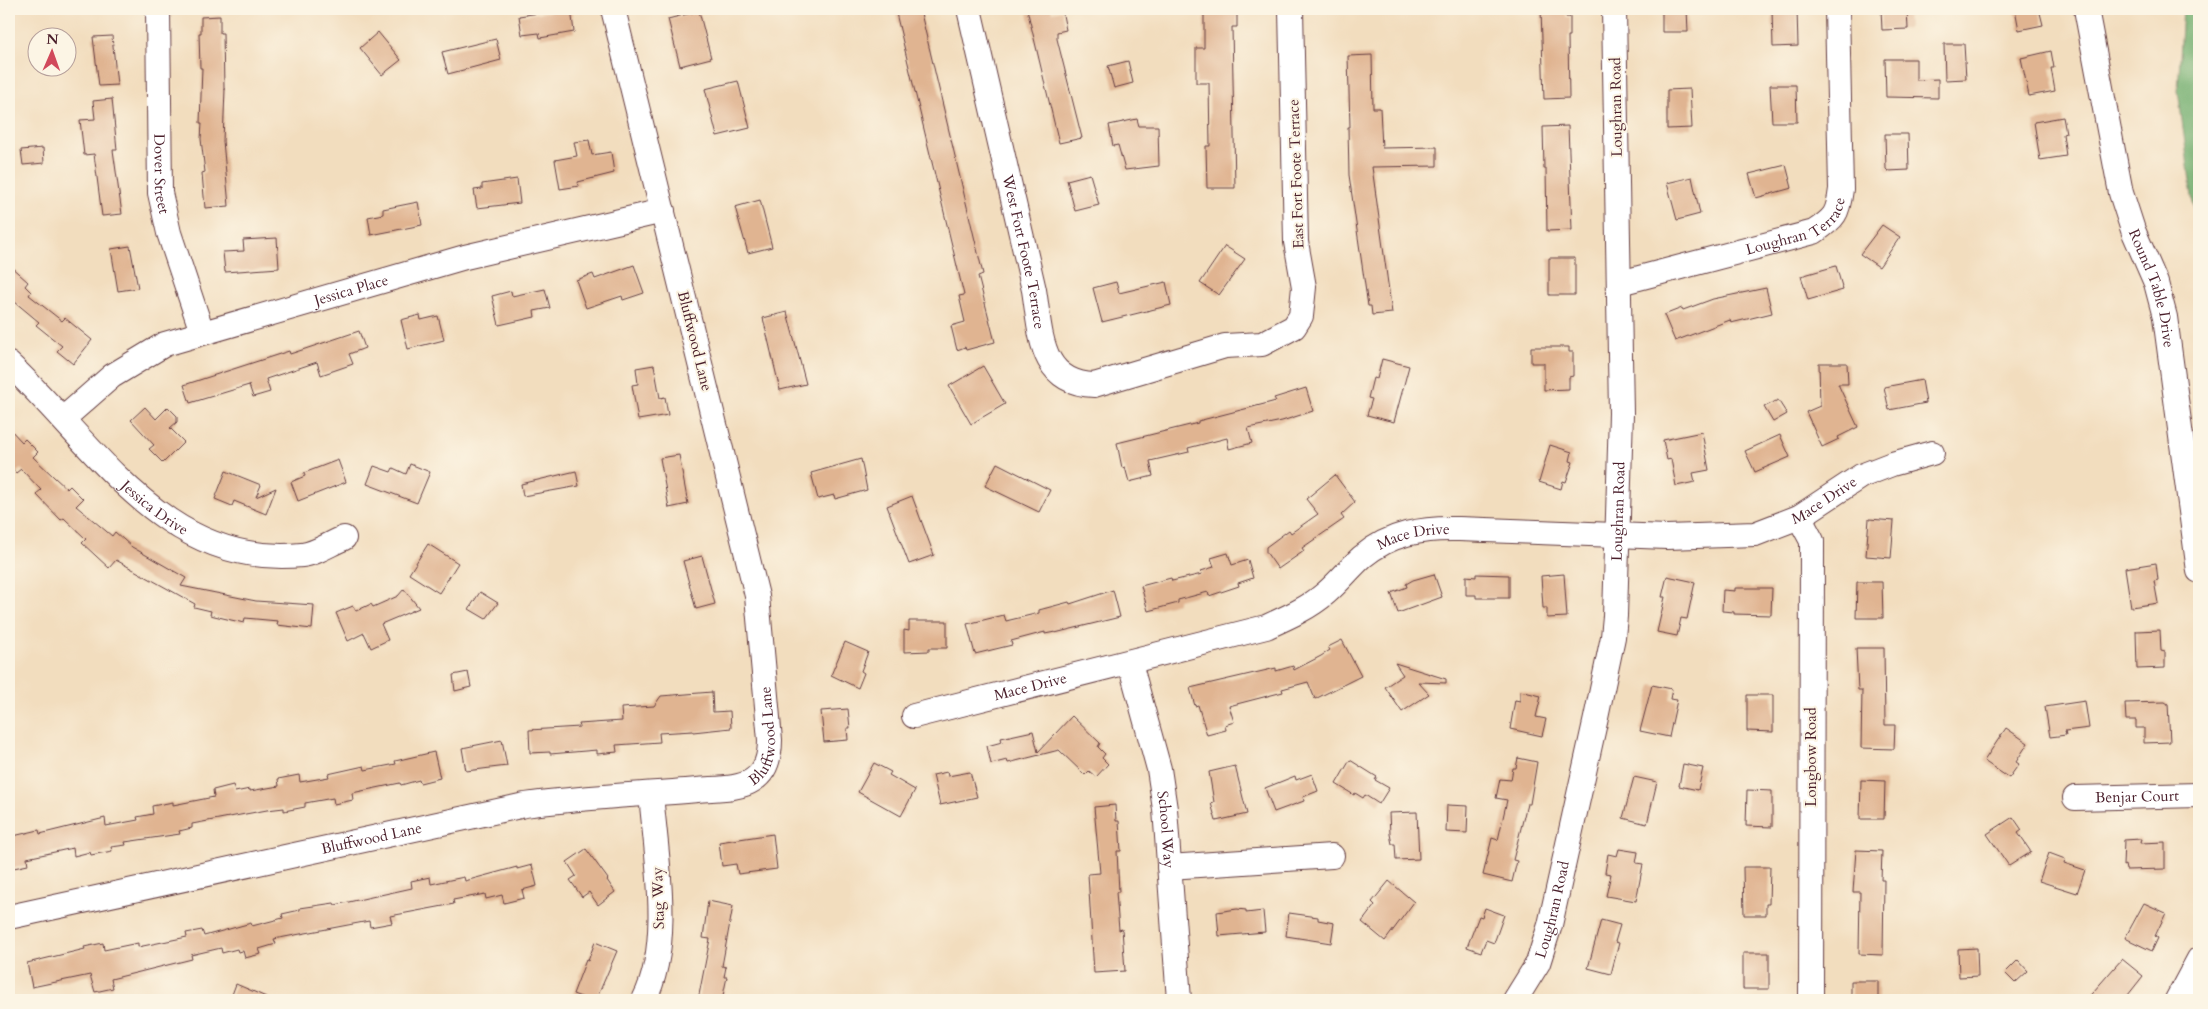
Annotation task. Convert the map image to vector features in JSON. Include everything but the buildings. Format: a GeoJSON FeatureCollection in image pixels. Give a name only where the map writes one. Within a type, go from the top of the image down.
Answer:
{"type":"FeatureCollection","features":[{"type":"Feature","properties":{"kind":"street","name":"Dover Street"},"geometry":{"type":"LineString","coordinates":[[158,9],[160,193],[169,232],[202,332]]}},
{"type":"Feature","properties":{"kind":"street","name":"Bluffwood Lane"},"geometry":{"type":"LineString","coordinates":[[9,917],[525,805],[567,799],[739,786],[754,780],[767,761],[770,755],[770,740],[758,596],[613,9]]}},
{"type":"Feature","properties":{"kind":"street","name":"West Fort Foote Terrace"},"geometry":{"type":"LineString","coordinates":[[969,9],[1034,290],[1040,330],[1052,367],[1078,385],[1094,385],[1171,361]]}},
{"type":"Feature","properties":{"kind":"street","name":"East Fort Foote Terrace"},"geometry":{"type":"LineString","coordinates":[[1171,361],[1225,346],[1262,344],[1294,327],[1301,316],[1304,287],[1296,242],[1291,9]]}},
{"type":"Feature","properties":{"kind":"street","name":"Loughran Road"},"geometry":{"type":"LineString","coordinates":[[1515,1000],[1538,963],[1550,925],[1613,637],[1621,413],[1614,9]]}},
{"type":"Feature","properties":{"kind":"street","name":"Loughran Terrace"},"geometry":{"type":"LineString","coordinates":[[1620,283],[1814,232],[1833,219],[1839,206],[1841,189],[1838,9]]}},
{"type":"Feature","properties":{"kind":"street","name":"Round Table Drive"},"geometry":{"type":"LineString","coordinates":[[2086,9],[2121,193],[2133,230],[2156,284],[2165,316],[2199,570]]}},
{"type":"Feature","properties":{"kind":"street","name":"Jessica Place"},"geometry":{"type":"LineString","coordinates":[[63,419],[112,376],[165,344],[465,257],[663,211]]}},
{"type":"Feature","properties":{"kind":"street","name":"Jessica Drive"},"geometry":{"type":"LineString","coordinates":[[9,364],[63,419],[111,473],[139,498],[178,527],[219,547],[276,555],[303,555],[344,538]]}},
{"type":"Feature","properties":{"kind":"street","name":"Mace Drive"},"geometry":{"type":"LineString","coordinates":[[914,716],[1130,663],[1266,627],[1325,594],[1377,545],[1393,537],[1414,531],[1459,528],[1618,536],[1692,537],[1755,534],[1799,517],[1861,476],[1892,464],[1932,453]]}},
{"type":"Feature","properties":{"kind":"street","name":"Longbow Road"},"geometry":{"type":"LineString","coordinates":[[1799,517],[1812,541],[1811,1000]]}},
{"type":"Feature","properties":{"kind":"street","name":"School Way"},"geometry":{"type":"LineString","coordinates":[[1130,663],[1159,769],[1165,810],[1179,1000]]}},
{"type":"Feature","properties":{"kind":"street","name":"Stag Way"},"geometry":{"type":"LineString","coordinates":[[644,1000],[657,958],[661,920],[651,794]]}},
{"type":"Feature","properties":{"kind":"street","name":"Benjar Court"},"geometry":{"type":"LineString","coordinates":[[2075,798],[2199,795]]}},
{"type":"Feature","properties":{"kind":"street"},"geometry":{"type":"LineString","coordinates":[[1169,866],[1332,856]]}},
{"type":"Feature","properties":{"kind":"street"},"geometry":{"type":"LineString","coordinates":[[2177,1000],[2199,959]]}},
{"type":"Feature","properties":{"kind":"green space"},"geometry":{"type":"Polygon","coordinates":[[[2183,9],[2199,9],[2199,227],[2193,204],[2178,90],[2183,9]]]}}]}
